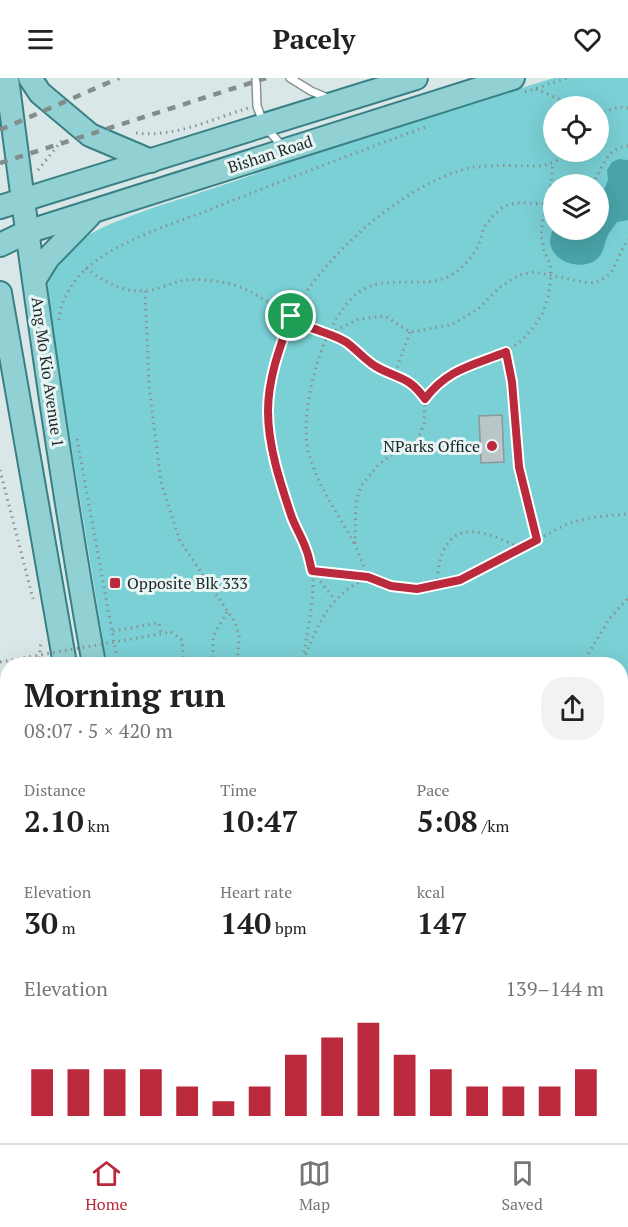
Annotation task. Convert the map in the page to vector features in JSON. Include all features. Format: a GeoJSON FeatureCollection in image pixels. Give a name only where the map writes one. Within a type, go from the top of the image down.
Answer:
{"type":"FeatureCollection","features":[{"type":"Feature","properties":{"kind":"main road","name":"Ang Mo Kio Avenue 1"},"geometry":{"type":"LineString","coordinates":[[7,78],[56,436],[93,657]]}},
{"type":"Feature","properties":{"kind":"main road"},"geometry":{"type":"LineString","coordinates":[[30,78],[40,93],[90,135],[151,161]]}},
{"type":"Feature","properties":{"kind":"main road","name":"Bishan Road"},"geometry":{"type":"LineString","coordinates":[[0,207],[151,161],[261,115],[339,103],[416,78]]}},
{"type":"Feature","properties":{"kind":"main road","name":"Bishan Road"},"geometry":{"type":"LineString","coordinates":[[0,245],[27,232],[92,213],[285,149],[519,85]]}},
{"type":"Feature","properties":{"kind":"main road"},"geometry":{"type":"LineString","coordinates":[[35,279],[48,258],[92,213]]}},
{"type":"Feature","properties":{"kind":"main road","name":"Ang Mo Kio Avenue 1"},"geometry":{"type":"LineString","coordinates":[[0,293],[6,354],[64,657]]}},
{"type":"Feature","properties":{"kind":"lane"},"geometry":{"type":"LineString","coordinates":[[256,78],[261,115],[285,149]]}},
{"type":"Feature","properties":{"kind":"lane"},"geometry":{"type":"LineString","coordinates":[[290,78],[311,91],[339,103]]}},
{"type":"Feature","properties":{"kind":"path"},"geometry":{"type":"LineString","coordinates":[[535,89],[567,78]]}},
{"type":"Feature","properties":{"kind":"path"},"geometry":{"type":"LineString","coordinates":[[519,85],[551,96]]}},
{"type":"Feature","properties":{"kind":"path"},"geometry":{"type":"LineString","coordinates":[[609,110],[618,107],[628,108]]}},
{"type":"Feature","properties":{"kind":"path"},"geometry":{"type":"LineString","coordinates":[[130,132],[146,134],[172,132],[261,115]]}},
{"type":"Feature","properties":{"kind":"path"},"geometry":{"type":"LineString","coordinates":[[59,328],[60,307],[73,284],[86,268],[109,253],[145,235],[282,180],[437,123]]}},
{"type":"Feature","properties":{"kind":"path"},"geometry":{"type":"LineString","coordinates":[[33,176],[75,124]]}},
{"type":"Feature","properties":{"kind":"path"},"geometry":{"type":"LineString","coordinates":[[598,174],[610,153],[616,148],[628,146]]}},
{"type":"Feature","properties":{"kind":"path"},"geometry":{"type":"LineString","coordinates":[[303,657],[312,593],[312,571],[306,549],[292,520],[280,484],[269,428],[268,410],[277,356],[291,316],[327,265],[371,221],[430,182],[467,168],[553,163],[552,174]]}},
{"type":"Feature","properties":{"kind":"path"},"geometry":{"type":"LineString","coordinates":[[368,577],[355,545],[320,484],[308,452],[306,411],[316,369],[329,333],[349,300],[364,289],[382,283],[435,282],[453,274],[468,262],[478,246],[484,227],[499,211],[508,205],[543,204]]}},
{"type":"Feature","properties":{"kind":"path"},"geometry":{"type":"LineString","coordinates":[[355,545],[356,502],[361,486],[378,465],[390,456],[411,446],[417,440],[424,425],[425,399],[435,385],[449,374],[506,352],[520,342],[537,321],[548,297],[551,276],[550,264],[544,250],[543,218]]}},
{"type":"Feature","properties":{"kind":"path"},"geometry":{"type":"LineString","coordinates":[[329,333],[359,320],[386,316],[410,332],[451,326],[478,309],[500,286],[519,276],[534,272],[589,283],[604,279],[615,267],[628,239]]}},
{"type":"Feature","properties":{"kind":"path"},"geometry":{"type":"LineString","coordinates":[[86,268],[107,283],[121,288],[145,291],[182,280],[222,282],[251,291],[307,326],[329,333],[348,343],[362,358],[377,368],[407,379],[425,399]]}},
{"type":"Feature","properties":{"kind":"path"},"geometry":{"type":"LineString","coordinates":[[145,291],[149,386],[161,482],[180,541],[235,622],[239,636],[238,657]]}},
{"type":"Feature","properties":{"kind":"path"},"geometry":{"type":"LineString","coordinates":[[394,374],[410,332]]}},
{"type":"Feature","properties":{"kind":"path"},"geometry":{"type":"LineString","coordinates":[[506,352],[512,382],[519,467],[537,540]]}},
{"type":"Feature","properties":{"kind":"path"},"geometry":{"type":"LineString","coordinates":[[76,432],[117,657]]}},
{"type":"Feature","properties":{"kind":"path"},"geometry":{"type":"LineString","coordinates":[[0,470],[33,600]]}},
{"type":"Feature","properties":{"kind":"path"},"geometry":{"type":"LineString","coordinates":[[312,571],[368,577],[391,586],[417,589],[460,580],[569,523],[595,517],[628,514]]}},
{"type":"Feature","properties":{"kind":"path"},"geometry":{"type":"LineString","coordinates":[[436,585],[441,554],[446,545],[463,533],[484,532],[521,548]]}},
{"type":"Feature","properties":{"kind":"path"},"geometry":{"type":"LineString","coordinates":[[312,571],[334,600]]}},
{"type":"Feature","properties":{"kind":"path"},"geometry":{"type":"LineString","coordinates":[[305,657],[321,619],[334,600],[350,586],[368,577]]}},
{"type":"Feature","properties":{"kind":"path"},"geometry":{"type":"LineString","coordinates":[[586,657],[610,618],[628,598]]}},
{"type":"Feature","properties":{"kind":"path"},"geometry":{"type":"LineString","coordinates":[[213,657],[213,637],[228,610]]}},
{"type":"Feature","properties":{"kind":"path"},"geometry":{"type":"LineString","coordinates":[[112,631],[159,623],[160,633]]}},
{"type":"Feature","properties":{"kind":"path"},"geometry":{"type":"LineString","coordinates":[[30,657],[171,632],[182,640],[183,657]]}},
{"type":"Feature","properties":{"kind":"path"},"geometry":{"type":"LineString","coordinates":[[39,657],[41,637]]}},
{"type":"Feature","properties":{"kind":"shaded area"},"geometry":{"type":"Polygon","coordinates":[[[554,78],[628,78],[628,657],[106,657],[51,323],[48,289],[49,262],[86,236],[149,209],[341,145],[554,78]]]}},
{"type":"Feature","properties":{"kind":"shaded area"},"geometry":{"type":"Polygon","coordinates":[[[619,159],[628,160],[628,220],[617,222],[609,234],[609,174],[607,170],[612,162],[619,159]]]}},
{"type":"Feature","properties":{"kind":"shaded area"},"geometry":{"type":"Polygon","coordinates":[[[550,240],[606,240],[598,258],[592,262],[577,265],[562,260],[556,255],[550,240]]]}},
{"type":"Feature","properties":{"kind":"building","name":"NParks Office"},"geometry":{"type":"Polygon","coordinates":[[[502,415],[504,462],[481,463],[479,416],[502,415]]]}},
{"type":"Feature","properties":{"kind":"railway"},"geometry":{"type":"LineString","coordinates":[[0,130],[119,78]]}},
{"type":"Feature","properties":{"kind":"railway"},"geometry":{"type":"LineString","coordinates":[[0,163],[266,78]]}},
{"type":"Feature","properties":{"kind":"place","name":"NParks Office"},"geometry":{"type":"Point","coordinates":[492,446]}},
{"type":"Feature","properties":{"kind":"place","name":"Opposite Blk 333"},"geometry":{"type":"Point","coordinates":[115,583]}},
{"type":"Feature","properties":{"kind":"route"},"geometry":{"type":"LineString","coordinates":[[291,316],[307,326],[329,333],[348,343],[362,358],[377,368],[407,379],[425,399],[435,385],[449,374],[506,352],[512,382],[519,467],[537,540],[460,580],[417,589],[391,586],[368,577],[312,571],[306,549],[292,520],[280,484],[269,428],[271,382],[291,316]]}}]}
